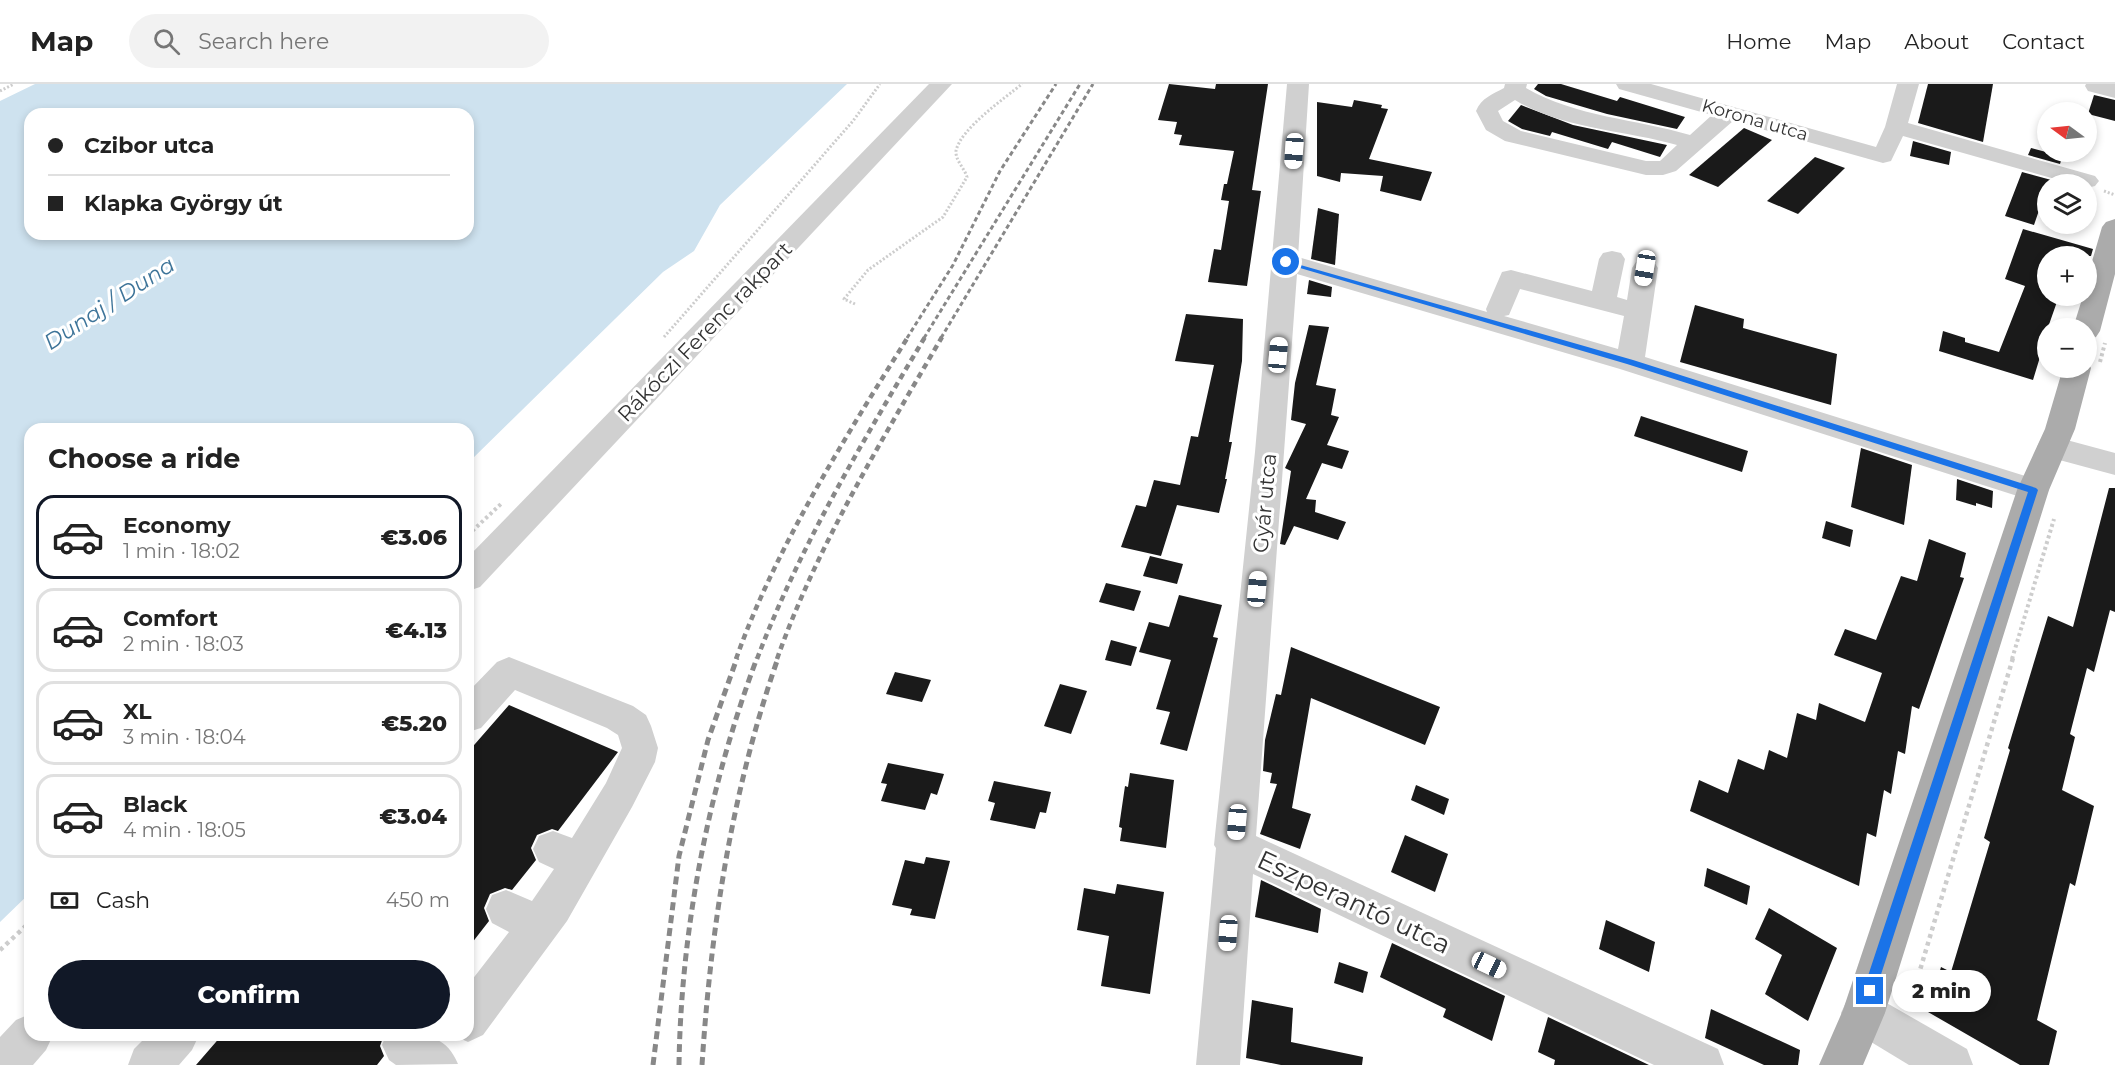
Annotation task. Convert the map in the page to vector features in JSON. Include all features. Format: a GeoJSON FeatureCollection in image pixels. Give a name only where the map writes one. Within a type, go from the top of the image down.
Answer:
{"type":"FeatureCollection","features":[{"type":"Feature","properties":{"kind":"main road"},"geometry":{"type":"LineString","coordinates":[[2097,332],[2115,226]]}},
{"type":"Feature","properties":{"kind":"main road"},"geometry":{"type":"LineString","coordinates":[[1841,1065],[1863,1013],[2045,500],[2052,447],[2083,378]]}},
{"type":"Feature","properties":{"kind":"street","name":"Rákóczi Ferenc rakpart"},"geometry":{"type":"LineString","coordinates":[[474,572],[941,84]]}},
{"type":"Feature","properties":{"kind":"street","name":"Gyár utca"},"geometry":{"type":"LineString","coordinates":[[1218,1065],[1234,845],[1286,262],[1298,84]]}},
{"type":"Feature","properties":{"kind":"street","name":"Korona utca"},"geometry":{"type":"LineString","coordinates":[[1628,84],[1703,94],[1729,112],[1883,156],[1896,127]]}},
{"type":"Feature","properties":{"kind":"street"},"geometry":{"type":"LineString","coordinates":[[1908,84],[1896,127],[2062,174]]}},
{"type":"Feature","properties":{"kind":"street"},"geometry":{"type":"LineString","coordinates":[[1694,143],[1641,128],[1575,116],[1546,107],[1515,87],[1493,102],[1487,111],[1494,125],[1513,136],[1630,165],[1657,168],[1668,166],[1694,143],[1729,112]]}},
{"type":"Feature","properties":{"kind":"street"},"geometry":{"type":"LineString","coordinates":[[1603,302],[1612,259]]}},
{"type":"Feature","properties":{"kind":"street"},"geometry":{"type":"LineString","coordinates":[[1286,262],[1630,362],[2045,500]]}},
{"type":"Feature","properties":{"kind":"street"},"geometry":{"type":"LineString","coordinates":[[1630,362],[1645,268]]}},
{"type":"Feature","properties":{"kind":"street"},"geometry":{"type":"LineString","coordinates":[[1499,309],[1510,278],[1638,311]]}},
{"type":"Feature","properties":{"kind":"street"},"geometry":{"type":"LineString","coordinates":[[2052,447],[2115,464]]}},
{"type":"Feature","properties":{"kind":"street"},"geometry":{"type":"LineString","coordinates":[[474,710],[509,672],[620,717],[633,726],[640,748],[636,762],[610,791],[522,917],[475,997]]}},
{"type":"Feature","properties":{"kind":"street","name":"Eszperantó utca"},"geometry":{"type":"LineString","coordinates":[[1234,845],[1702,1065]]}},
{"type":"Feature","properties":{"kind":"street"},"geometry":{"type":"LineString","coordinates":[[1863,1013],[1951,1065]]}},
{"type":"Feature","properties":{"kind":"street"},"geometry":{"type":"LineString","coordinates":[[4,1065],[26,1041]]}},
{"type":"Feature","properties":{"kind":"street"},"geometry":{"type":"LineString","coordinates":[[150,1065],[172,1041]]}},
{"type":"Feature","properties":{"kind":"path"},"geometry":{"type":"LineString","coordinates":[[0,91],[14,84]]}},
{"type":"Feature","properties":{"kind":"path"},"geometry":{"type":"LineString","coordinates":[[662,340],[853,121],[880,84]]}},
{"type":"Feature","properties":{"kind":"path"},"geometry":{"type":"LineString","coordinates":[[855,304],[844,299],[867,270],[943,217],[967,177],[965,169],[957,158],[958,145],[975,125],[1022,84]]}},
{"type":"Feature","properties":{"kind":"path"},"geometry":{"type":"LineString","coordinates":[[1901,1036],[2045,500]]}},
{"type":"Feature","properties":{"kind":"path"},"geometry":{"type":"LineString","coordinates":[[0,950],[24,928]]}},
{"type":"Feature","properties":{"kind":"water","name":"Dunaj / Duna"},"geometry":{"type":"Polygon","coordinates":[[[35,84],[847,84],[720,205],[694,251],[663,272],[474,457],[474,423],[24,423],[24,899],[0,922],[0,101],[35,84]]]}},
{"type":"Feature","properties":{"kind":"building"},"geometry":{"type":"Polygon","coordinates":[[[1169,84],[1215,89],[1216,84],[1268,84],[1252,190],[1261,191],[1247,286],[1208,282],[1214,249],[1221,250],[1229,201],[1221,200],[1234,151],[1179,145],[1182,135],[1174,134],[1177,122],[1158,120],[1169,84]]]}},
{"type":"Feature","properties":{"kind":"building"},"geometry":{"type":"Polygon","coordinates":[[[1538,84],[1561,84],[1617,101],[1620,97],[1685,117],[1677,129],[1607,114],[1546,96],[1534,89],[1538,84]]]}},
{"type":"Feature","properties":{"kind":"building"},"geometry":{"type":"Polygon","coordinates":[[[1928,84],[1993,84],[1983,142],[1918,123],[1928,84]]]}},
{"type":"Feature","properties":{"kind":"building"},"geometry":{"type":"Polygon","coordinates":[[[2094,95],[2115,100],[2115,121],[2097,116],[2097,102],[2092,102],[2094,95]]]}},
{"type":"Feature","properties":{"kind":"building"},"geometry":{"type":"Polygon","coordinates":[[[1354,100],[1382,105],[1381,108],[1388,109],[1369,159],[1432,172],[1421,201],[1380,191],[1383,176],[1341,173],[1340,182],[1317,176],[1317,102],[1352,107],[1354,100]]]}},
{"type":"Feature","properties":{"kind":"building"},"geometry":{"type":"Polygon","coordinates":[[[1521,105],[1573,125],[1667,145],[1660,157],[1612,142],[1608,149],[1552,132],[1550,136],[1522,129],[1508,121],[1521,105]]]}},
{"type":"Feature","properties":{"kind":"building"},"geometry":{"type":"Polygon","coordinates":[[[1744,128],[1772,140],[1718,187],[1689,175],[1744,128]]]}},
{"type":"Feature","properties":{"kind":"building"},"geometry":{"type":"Polygon","coordinates":[[[1913,141],[1951,152],[1949,165],[1910,156],[1913,141]]]}},
{"type":"Feature","properties":{"kind":"building"},"geometry":{"type":"Polygon","coordinates":[[[2031,148],[2037,150],[2037,158],[2028,155],[2031,148]]]}},
{"type":"Feature","properties":{"kind":"building"},"geometry":{"type":"Polygon","coordinates":[[[1815,157],[1845,168],[1798,214],[1767,201],[1815,157]]]}},
{"type":"Feature","properties":{"kind":"building"},"geometry":{"type":"Polygon","coordinates":[[[2022,172],[2037,176],[2037,216],[2034,225],[2005,216],[2022,172]]]}},
{"type":"Feature","properties":{"kind":"building"},"geometry":{"type":"Polygon","coordinates":[[[1318,208],[1339,214],[1335,265],[1311,259],[1318,208]]]}},
{"type":"Feature","properties":{"kind":"building"},"geometry":{"type":"Polygon","coordinates":[[[2023,229],[2082,246],[2037,246],[2037,306],[2056,306],[2051,318],[2037,318],[2037,367],[2033,380],[1939,351],[1943,331],[1965,338],[1965,342],[1999,352],[2025,286],[2005,279],[2023,229]]]}},
{"type":"Feature","properties":{"kind":"building"},"geometry":{"type":"Polygon","coordinates":[[[1309,280],[1332,287],[1331,297],[1307,294],[1309,280]]]}},
{"type":"Feature","properties":{"kind":"building"},"geometry":{"type":"Polygon","coordinates":[[[1695,305],[1744,319],[1743,328],[1837,354],[1831,405],[1680,362],[1695,305]]]}},
{"type":"Feature","properties":{"kind":"building"},"geometry":{"type":"Polygon","coordinates":[[[1186,314],[1243,319],[1242,361],[1229,442],[1232,442],[1225,479],[1227,479],[1219,513],[1177,505],[1161,556],[1121,547],[1136,505],[1146,507],[1154,480],[1180,485],[1191,436],[1198,437],[1214,365],[1175,361],[1186,314]]]}},
{"type":"Feature","properties":{"kind":"building"},"geometry":{"type":"Polygon","coordinates":[[[1309,325],[1329,327],[1316,385],[1336,389],[1331,415],[1339,417],[1327,445],[1349,451],[1342,469],[1322,463],[1306,499],[1316,500],[1315,512],[1346,522],[1338,540],[1294,526],[1285,545],[1280,544],[1291,471],[1285,468],[1306,424],[1291,420],[1295,383],[1309,325]]]}},
{"type":"Feature","properties":{"kind":"building"},"geometry":{"type":"Polygon","coordinates":[[[1641,416],[1748,451],[1742,472],[1634,436],[1641,416]]]}},
{"type":"Feature","properties":{"kind":"building"},"geometry":{"type":"Polygon","coordinates":[[[1861,448],[1912,465],[1904,525],[1851,507],[1861,448]]]}},
{"type":"Feature","properties":{"kind":"building"},"geometry":{"type":"Polygon","coordinates":[[[1957,479],[1993,491],[1992,508],[1956,500],[1957,479]]]}},
{"type":"Feature","properties":{"kind":"building"},"geometry":{"type":"Polygon","coordinates":[[[2109,488],[2115,488],[2115,612],[2110,610],[2094,672],[2087,668],[2070,734],[2075,737],[2062,790],[2094,806],[2075,886],[2070,883],[2037,1020],[2057,1031],[2049,1065],[2020,1065],[1928,1012],[1941,967],[1951,972],[1990,842],[1984,838],[2010,750],[2008,748],[2048,616],[2073,627],[2109,488]]]}},
{"type":"Feature","properties":{"kind":"building"},"geometry":{"type":"Polygon","coordinates":[[[1826,521],[1853,530],[1850,547],[1822,538],[1826,521]]]}},
{"type":"Feature","properties":{"kind":"building"},"geometry":{"type":"Polygon","coordinates":[[[1929,539],[1966,553],[1960,577],[1964,578],[1919,709],[1912,706],[1905,754],[1898,751],[1891,794],[1884,790],[1876,837],[1867,833],[1859,886],[1690,811],[1699,780],[1728,793],[1738,759],[1764,770],[1769,750],[1787,758],[1797,713],[1816,720],[1819,703],[1865,722],[1882,673],[1834,655],[1845,629],[1876,640],[1901,576],[1917,581],[1929,539]]]}},
{"type":"Feature","properties":{"kind":"building"},"geometry":{"type":"Polygon","coordinates":[[[1150,556],[1183,564],[1177,584],[1143,576],[1150,556]]]}},
{"type":"Feature","properties":{"kind":"building"},"geometry":{"type":"Polygon","coordinates":[[[1106,583],[1141,591],[1134,611],[1099,602],[1106,583]]]}},
{"type":"Feature","properties":{"kind":"building"},"geometry":{"type":"Polygon","coordinates":[[[1179,595],[1222,605],[1213,637],[1218,638],[1187,751],[1160,744],[1170,712],[1156,709],[1171,660],[1139,652],[1149,622],[1169,627],[1179,595]]]}},
{"type":"Feature","properties":{"kind":"building"},"geometry":{"type":"Polygon","coordinates":[[[1111,640],[1137,647],[1131,666],[1105,660],[1111,640]]]}},
{"type":"Feature","properties":{"kind":"building"},"geometry":{"type":"Polygon","coordinates":[[[1291,647],[1440,707],[1425,745],[1311,698],[1292,808],[1311,814],[1300,849],[1260,834],[1277,784],[1270,783],[1272,773],[1263,771],[1265,740],[1276,694],[1281,695],[1291,647]]]}},
{"type":"Feature","properties":{"kind":"building"},"geometry":{"type":"Polygon","coordinates":[[[895,672],[931,680],[922,702],[886,694],[895,672]]]}},
{"type":"Feature","properties":{"kind":"building"},"geometry":{"type":"Polygon","coordinates":[[[1060,684],[1087,691],[1071,734],[1044,726],[1060,684]]]}},
{"type":"Feature","properties":{"kind":"building"},"geometry":{"type":"Polygon","coordinates":[[[509,705],[618,752],[558,831],[552,829],[537,835],[531,848],[536,860],[512,890],[505,888],[490,894],[484,908],[489,921],[474,940],[474,745],[509,705]]]}},
{"type":"Feature","properties":{"kind":"building"},"geometry":{"type":"Polygon","coordinates":[[[888,763],[944,774],[937,795],[931,793],[925,810],[881,801],[887,784],[881,783],[888,763]]]}},
{"type":"Feature","properties":{"kind":"building"},"geometry":{"type":"Polygon","coordinates":[[[1130,773],[1174,780],[1166,848],[1120,841],[1122,828],[1119,827],[1125,786],[1128,787],[1130,773]]]}},
{"type":"Feature","properties":{"kind":"building"},"geometry":{"type":"Polygon","coordinates":[[[994,781],[1051,792],[1046,813],[1040,812],[1035,829],[990,820],[995,803],[988,801],[994,781]]]}},
{"type":"Feature","properties":{"kind":"building"},"geometry":{"type":"Polygon","coordinates":[[[1416,785],[1449,799],[1444,815],[1411,800],[1416,785]]]}},
{"type":"Feature","properties":{"kind":"building"},"geometry":{"type":"Polygon","coordinates":[[[1405,835],[1448,854],[1435,892],[1391,872],[1405,835]]]}},
{"type":"Feature","properties":{"kind":"building"},"geometry":{"type":"Polygon","coordinates":[[[926,857],[950,861],[935,919],[910,915],[912,909],[892,905],[905,860],[924,864],[926,857]]]}},
{"type":"Feature","properties":{"kind":"building"},"geometry":{"type":"Polygon","coordinates":[[[1707,868],[1750,886],[1747,905],[1704,886],[1707,868]]]}},
{"type":"Feature","properties":{"kind":"building"},"geometry":{"type":"Polygon","coordinates":[[[1261,880],[1321,909],[1318,933],[1255,917],[1261,880]]]}},
{"type":"Feature","properties":{"kind":"building"},"geometry":{"type":"Polygon","coordinates":[[[1117,884],[1164,892],[1150,994],[1101,986],[1109,936],[1077,930],[1084,888],[1115,894],[1117,884]]]}},
{"type":"Feature","properties":{"kind":"building"},"geometry":{"type":"Polygon","coordinates":[[[1769,908],[1837,948],[1808,1021],[1765,994],[1782,955],[1755,939],[1769,908]]]}},
{"type":"Feature","properties":{"kind":"building"},"geometry":{"type":"Polygon","coordinates":[[[1606,920],[1655,942],[1649,972],[1599,949],[1606,920]]]}},
{"type":"Feature","properties":{"kind":"building"},"geometry":{"type":"Polygon","coordinates":[[[1392,943],[1505,996],[1492,1041],[1443,1017],[1446,1009],[1380,977],[1392,943]]]}},
{"type":"Feature","properties":{"kind":"building"},"geometry":{"type":"Polygon","coordinates":[[[1339,962],[1368,972],[1363,993],[1334,983],[1339,962]]]}},
{"type":"Feature","properties":{"kind":"building"},"geometry":{"type":"Polygon","coordinates":[[[1252,1000],[1293,1008],[1291,1042],[1363,1057],[1362,1065],[1281,1065],[1246,1058],[1252,1000]]]}},
{"type":"Feature","properties":{"kind":"building"},"geometry":{"type":"Polygon","coordinates":[[[1711,1009],[1800,1050],[1798,1065],[1764,1065],[1705,1038],[1711,1009]]]}},
{"type":"Feature","properties":{"kind":"building"},"geometry":{"type":"Polygon","coordinates":[[[1548,1017],[1649,1065],[1554,1065],[1555,1060],[1538,1052],[1548,1017]]]}},
{"type":"Feature","properties":{"kind":"building"},"geometry":{"type":"Polygon","coordinates":[[[217,1041],[382,1041],[380,1046],[384,1056],[377,1065],[196,1065],[217,1041]]]}},
{"type":"Feature","properties":{"kind":"railway"},"geometry":{"type":"LineString","coordinates":[[907,338],[953,265],[1000,171],[1056,84]]}},
{"type":"Feature","properties":{"kind":"railway"},"geometry":{"type":"LineString","coordinates":[[924,338],[1080,84]]}},
{"type":"Feature","properties":{"kind":"railway"},"geometry":{"type":"LineString","coordinates":[[941,338],[1093,84]]}},
{"type":"Feature","properties":{"kind":"railway"},"geometry":{"type":"LineString","coordinates":[[736,659],[752,618],[791,535],[860,414],[908,337]]}},
{"type":"Feature","properties":{"kind":"railway"},"geometry":{"type":"LineString","coordinates":[[757,659],[813,535],[856,455],[925,337]]}},
{"type":"Feature","properties":{"kind":"railway"},"geometry":{"type":"LineString","coordinates":[[777,659],[811,576],[852,494],[942,337]]}},
{"type":"Feature","properties":{"kind":"railway"},"geometry":{"type":"LineString","coordinates":[[653,1065],[679,856],[708,740],[737,658]]}},
{"type":"Feature","properties":{"kind":"railway"},"geometry":{"type":"LineString","coordinates":[[679,1065],[685,962],[701,858],[725,756],[757,658]]}},
{"type":"Feature","properties":{"kind":"railway"},"geometry":{"type":"LineString","coordinates":[[702,1065],[711,961],[726,859],[748,758],[778,658]]}},
{"type":"Feature","properties":{"kind":"route"},"geometry":{"type":"LineString","coordinates":[[1286,262],[1630,362],[2033,490],[1870,991]]}}]}
